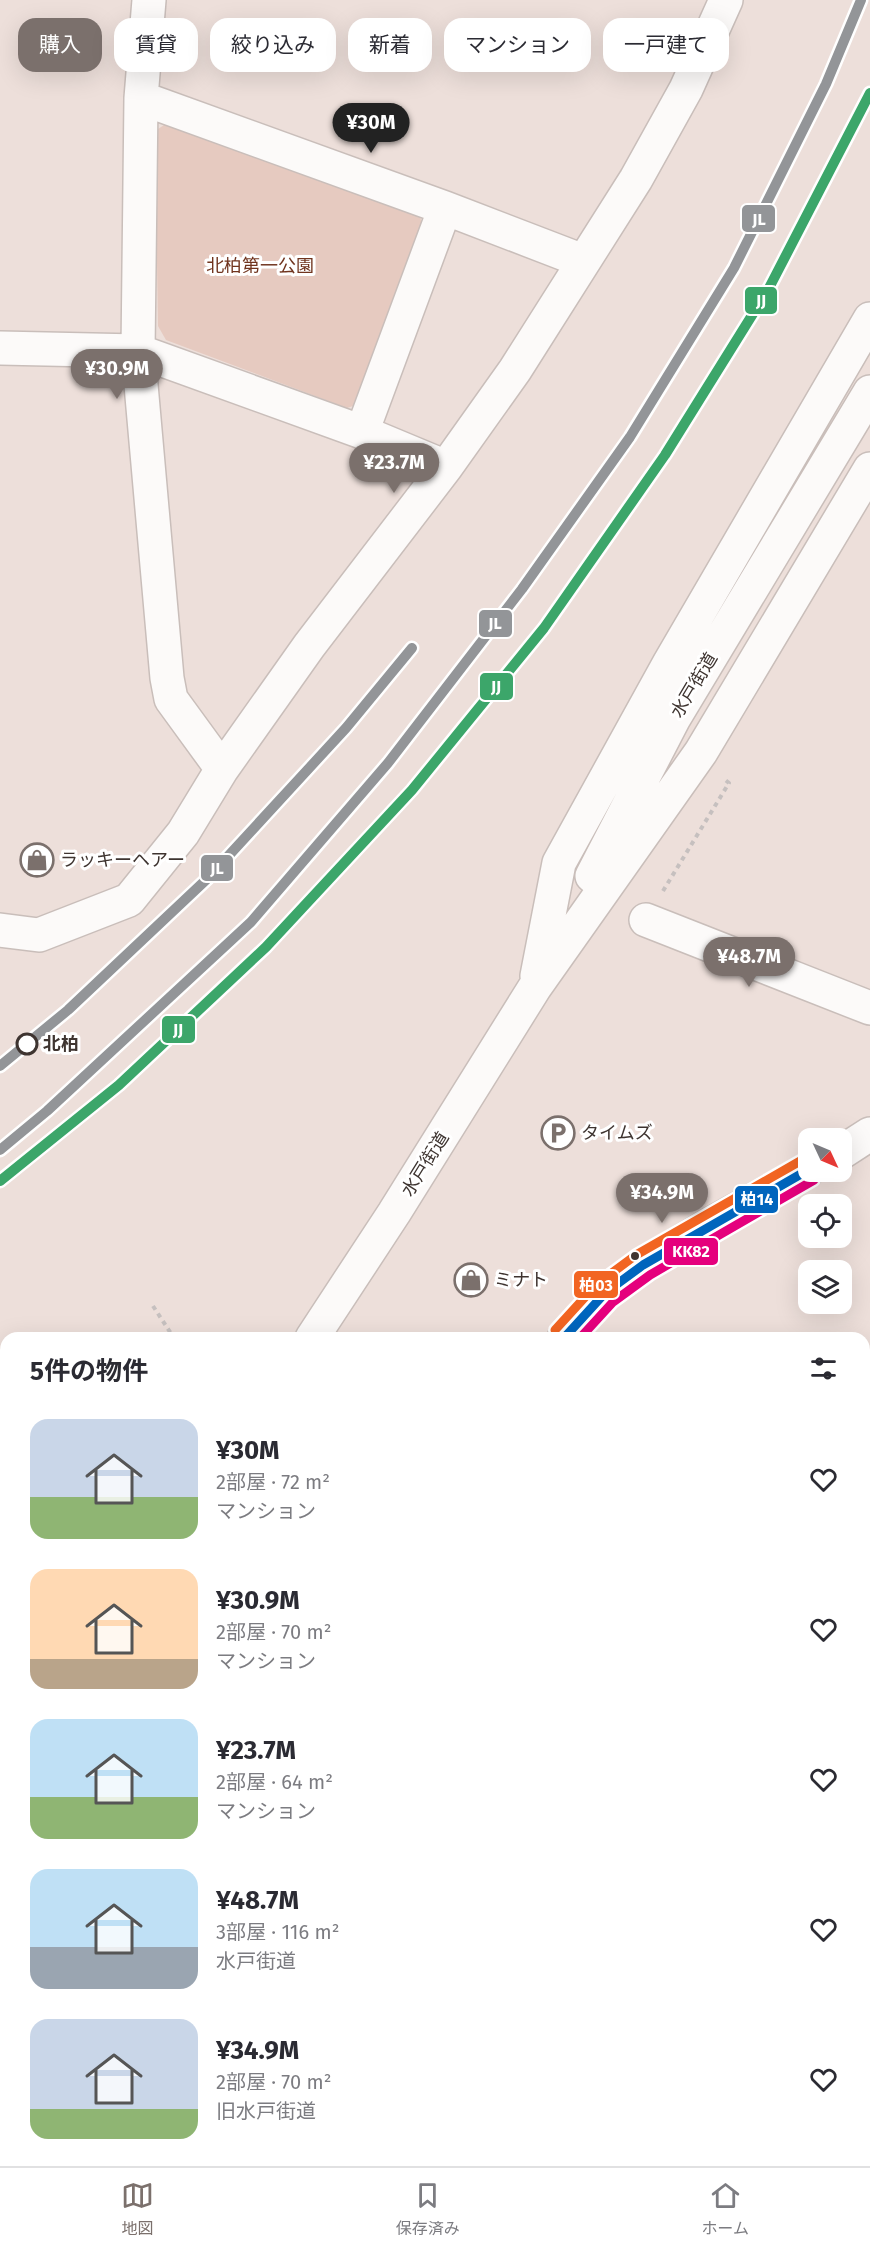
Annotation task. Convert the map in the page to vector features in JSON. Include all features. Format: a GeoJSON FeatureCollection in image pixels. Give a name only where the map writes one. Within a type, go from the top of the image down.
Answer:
{"type":"FeatureCollection","features":[{"type":"Feature","properties":{"kind":"main road"},"geometry":{"type":"LineString","coordinates":[[149,0],[141,98],[138,351],[167,678],[171,699],[222,769]]}},
{"type":"Feature","properties":{"kind":"main road"},"geometry":{"type":"LineString","coordinates":[[0,930],[39,935],[129,900],[183,833],[222,769],[309,646],[446,467],[515,370],[636,179],[686,89],[726,0]]}},
{"type":"Feature","properties":{"kind":"main road"},"geometry":{"type":"LineString","coordinates":[[141,98],[445,208],[583,261]]}},
{"type":"Feature","properties":{"kind":"main road"},"geometry":{"type":"LineString","coordinates":[[362,432],[445,208]]}},
{"type":"Feature","properties":{"kind":"main road"},"geometry":{"type":"LineString","coordinates":[[535,987],[559,863],[670,662],[870,319]]}},
{"type":"Feature","properties":{"kind":"main road"},"geometry":{"type":"LineString","coordinates":[[0,348],[138,351],[362,432],[446,467]]}},
{"type":"Feature","properties":{"kind":"main road","name":"水戸街道"},"geometry":{"type":"LineString","coordinates":[[535,987],[674,718],[870,392]]}},
{"type":"Feature","properties":{"kind":"main road","name":"水戸街道"},"geometry":{"type":"LineString","coordinates":[[316,1332],[394,1213],[535,987],[701,752],[870,469]]}},
{"type":"Feature","properties":{"kind":"main road"},"geometry":{"type":"LineString","coordinates":[[646,920],[870,1008]]}},
{"type":"Feature","properties":{"kind":"main road"},"geometry":{"type":"LineString","coordinates":[[852,1146],[870,1134]]}},
{"type":"Feature","properties":{"kind":"main road"},"geometry":{"type":"LineString","coordinates":[[569,1332],[605,1293],[644,1265],[798,1176]]}},
{"type":"Feature","properties":{"kind":"path"},"geometry":{"type":"LineString","coordinates":[[153,1306],[170,1332]]}},
{"type":"Feature","properties":{"kind":"green space","name":"北柏第一公園"},"geometry":{"type":"Polygon","coordinates":[[[167,123],[420,217],[425,233],[362,403],[347,408],[166,340],[158,326],[155,131],[167,123]]]}},
{"type":"Feature","properties":{"kind":"transit line","name":"JL"},"geometry":{"type":"LineString","coordinates":[[0,1150],[47,1111],[251,922],[388,763],[522,589],[630,437],[734,268],[826,84],[861,0]]}},
{"type":"Feature","properties":{"kind":"transit line","name":"JJ"},"geometry":{"type":"LineString","coordinates":[[0,1181],[119,1085],[266,947],[412,790],[544,628],[665,455],[769,288],[870,93]]}},
{"type":"Feature","properties":{"kind":"transit line","name":"JL"},"geometry":{"type":"LineString","coordinates":[[0,1066],[68,1010],[208,878],[346,728],[412,648]]}},
{"type":"Feature","properties":{"kind":"transit line","name":"柏03"},"geometry":{"type":"LineString","coordinates":[[555,1330],[597,1284],[636,1255],[798,1162]]}},
{"type":"Feature","properties":{"kind":"transit line","name":"柏14"},"geometry":{"type":"LineString","coordinates":[[569,1332],[605,1293],[643,1265],[798,1176]]}},
{"type":"Feature","properties":{"kind":"transit line","name":"KK82"},"geometry":{"type":"LineString","coordinates":[[586,1332],[613,1302],[650,1275],[811,1182]]}},
{"type":"Feature","properties":{"kind":"place","name":"ラッキーヘアー"},"geometry":{"type":"Point","coordinates":[37,860]}},
{"type":"Feature","properties":{"kind":"place","name":"北柏"},"geometry":{"type":"Point","coordinates":[27,1044]}},
{"type":"Feature","properties":{"kind":"place","name":"タイムズ"},"geometry":{"type":"Point","coordinates":[558,1133]}},
{"type":"Feature","properties":{"kind":"place","name":"ミナト"},"geometry":{"type":"Point","coordinates":[471,1280]}}]}
